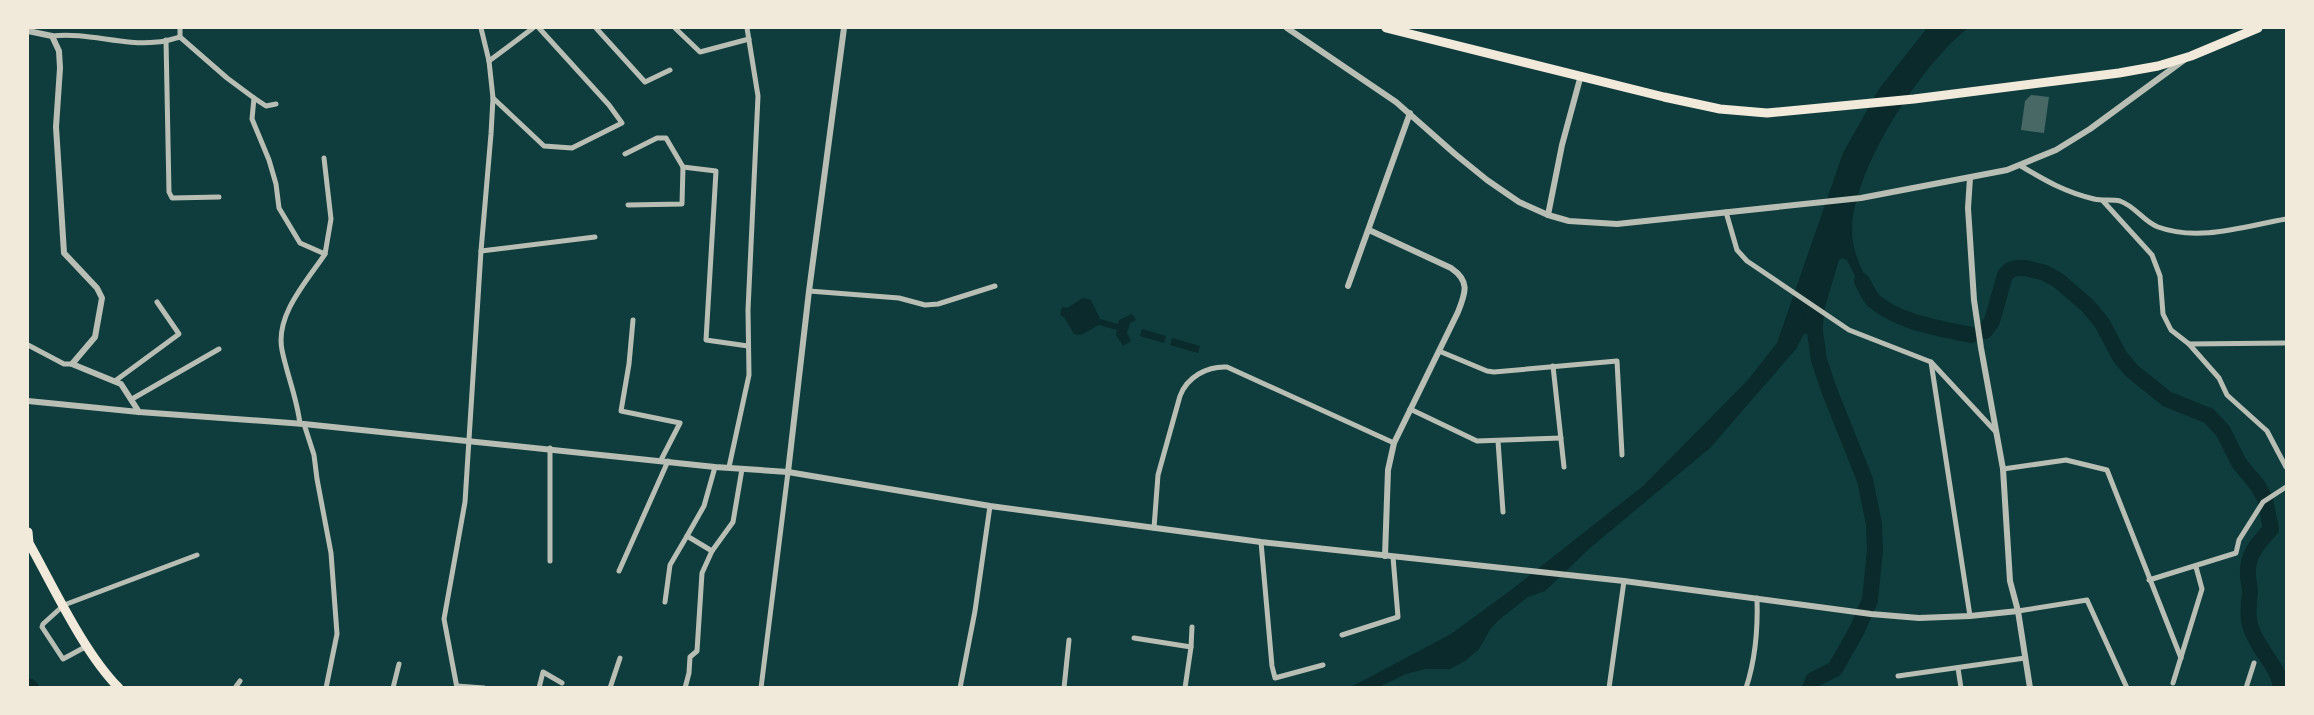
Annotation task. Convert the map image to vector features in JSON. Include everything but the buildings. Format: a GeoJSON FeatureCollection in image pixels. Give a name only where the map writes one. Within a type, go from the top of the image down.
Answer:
{"type":"FeatureCollection","features":[{"type":"Feature","properties":{"kind":"main road"},"geometry":{"type":"LineString","coordinates":[[1386,28],[1720,109],[1767,113],[1914,99],[2119,73],[2158,66],[2191,56],[2258,28]]}},
{"type":"Feature","properties":{"kind":"main road"},"geometry":{"type":"LineString","coordinates":[[28,532],[29,543],[87,645],[119,688]]}},
{"type":"Feature","properties":{"kind":"street"},"geometry":{"type":"LineString","coordinates":[[180,28],[180,37],[226,78],[266,106],[276,104]]}},
{"type":"Feature","properties":{"kind":"street"},"geometry":{"type":"LineString","coordinates":[[480,28],[489,61],[493,98],[489,170],[481,251],[466,502],[444,619],[457,687],[484,688]]}},
{"type":"Feature","properties":{"kind":"street"},"geometry":{"type":"LineString","coordinates":[[489,61],[533,28]]}},
{"type":"Feature","properties":{"kind":"street"},"geometry":{"type":"LineString","coordinates":[[493,98],[544,146],[572,148],[622,123],[610,105],[539,28]]}},
{"type":"Feature","properties":{"kind":"street"},"geometry":{"type":"LineString","coordinates":[[596,28],[645,82],[670,70]]}},
{"type":"Feature","properties":{"kind":"street"},"geometry":{"type":"LineString","coordinates":[[675,28],[700,52],[749,39]]}},
{"type":"Feature","properties":{"kind":"street"},"geometry":{"type":"LineString","coordinates":[[728,468],[749,376],[748,310],[758,96],[747,28]]}},
{"type":"Feature","properties":{"kind":"street"},"geometry":{"type":"LineString","coordinates":[[760,688],[809,291],[844,28]]}},
{"type":"Feature","properties":{"kind":"street"},"geometry":{"type":"LineString","coordinates":[[1287,28],[1410,113],[1455,154],[1487,180],[1519,202],[1548,215],[1569,221],[1617,224],[1861,198],[1970,178],[2021,166],[2056,150],[2090,129],[2191,56]]}},
{"type":"Feature","properties":{"kind":"street"},"geometry":{"type":"LineString","coordinates":[[28,31],[52,36],[73,34],[127,42],[158,42],[180,37]]}},
{"type":"Feature","properties":{"kind":"street"},"geometry":{"type":"LineString","coordinates":[[52,36],[59,51],[60,60],[56,127],[64,253],[97,288],[102,298],[95,337],[72,364]]}},
{"type":"Feature","properties":{"kind":"street"},"geometry":{"type":"LineString","coordinates":[[166,40],[169,192],[172,198],[219,197]]}},
{"type":"Feature","properties":{"kind":"street"},"geometry":{"type":"LineString","coordinates":[[1548,215],[1562,145],[1581,75]]}},
{"type":"Feature","properties":{"kind":"street"},"geometry":{"type":"LineString","coordinates":[[254,98],[252,119],[269,160],[276,184],[279,208],[300,243],[325,254]]}},
{"type":"Feature","properties":{"kind":"street"},"geometry":{"type":"LineString","coordinates":[[1348,286],[1410,113]]}},
{"type":"Feature","properties":{"kind":"street"},"geometry":{"type":"LineString","coordinates":[[625,154],[657,138],[666,138],[684,167],[682,204],[628,205]]}},
{"type":"Feature","properties":{"kind":"street"},"geometry":{"type":"LineString","coordinates":[[324,158],[331,219],[325,254],[289,308],[283,329],[282,348],[298,402],[302,424],[314,455],[332,553],[337,634],[326,688]]}},
{"type":"Feature","properties":{"kind":"street"},"geometry":{"type":"LineString","coordinates":[[2021,166],[2056,188],[2103,201],[2118,201],[2129,205],[2155,226],[2193,234],[2286,220]]}},
{"type":"Feature","properties":{"kind":"street"},"geometry":{"type":"LineString","coordinates":[[684,167],[716,170],[706,340],[748,346]]}},
{"type":"Feature","properties":{"kind":"street"},"geometry":{"type":"LineString","coordinates":[[1970,178],[1968,208],[1974,300],[2004,469],[2010,581],[2018,611],[2030,688]]}},
{"type":"Feature","properties":{"kind":"street"},"geometry":{"type":"LineString","coordinates":[[2103,201],[2152,255],[2160,276],[2163,314],[2171,330],[2190,344],[2219,378],[2227,395],[2267,431],[2286,467]]}},
{"type":"Feature","properties":{"kind":"street"},"geometry":{"type":"LineString","coordinates":[[1726,212],[1737,250],[1747,262],[1849,330],[1864,338],[1931,362],[1996,432]]}},
{"type":"Feature","properties":{"kind":"street"},"geometry":{"type":"LineString","coordinates":[[1369,230],[1451,268],[1464,281],[1463,299],[1394,443],[1388,470],[1385,556]]}},
{"type":"Feature","properties":{"kind":"street"},"geometry":{"type":"LineString","coordinates":[[481,251],[595,237]]}},
{"type":"Feature","properties":{"kind":"street"},"geometry":{"type":"LineString","coordinates":[[809,291],[900,298],[926,305],[938,304],[995,286]]}},
{"type":"Feature","properties":{"kind":"street"},"geometry":{"type":"LineString","coordinates":[[115,381],[179,334],[156,302]]}},
{"type":"Feature","properties":{"kind":"street"},"geometry":{"type":"LineString","coordinates":[[619,571],[680,423],[621,411],[629,364],[633,320]]}},
{"type":"Feature","properties":{"kind":"street"},"geometry":{"type":"LineString","coordinates":[[2190,344],[2286,343]]}},
{"type":"Feature","properties":{"kind":"street"},"geometry":{"type":"LineString","coordinates":[[28,345],[64,364],[72,364],[121,384],[140,412]]}},
{"type":"Feature","properties":{"kind":"street"},"geometry":{"type":"LineString","coordinates":[[132,399],[220,349]]}},
{"type":"Feature","properties":{"kind":"street"},"geometry":{"type":"LineString","coordinates":[[1439,351],[1487,371],[1617,361],[1622,455]]}},
{"type":"Feature","properties":{"kind":"street"},"geometry":{"type":"LineString","coordinates":[[1931,362],[1970,616]]}},
{"type":"Feature","properties":{"kind":"street"},"geometry":{"type":"LineString","coordinates":[[1154,528],[1158,475],[1177,404],[1182,389],[1191,378],[1198,374],[1221,366],[1227,367],[1394,443]]}},
{"type":"Feature","properties":{"kind":"street"},"geometry":{"type":"LineString","coordinates":[[1553,366],[1564,466]]}},
{"type":"Feature","properties":{"kind":"street"},"geometry":{"type":"LineString","coordinates":[[28,401],[140,412],[302,424],[550,448],[715,467],[788,472],[990,506],[1154,528],[1393,557],[1624,581],[1871,614],[1919,618],[1970,616],[2018,611],[2087,600],[2127,688]]}},
{"type":"Feature","properties":{"kind":"street"},"geometry":{"type":"LineString","coordinates":[[1410,409],[1477,440],[1561,438]]}},
{"type":"Feature","properties":{"kind":"street"},"geometry":{"type":"LineString","coordinates":[[1498,441],[1503,512]]}},
{"type":"Feature","properties":{"kind":"street"},"geometry":{"type":"LineString","coordinates":[[550,448],[550,561]]}},
{"type":"Feature","properties":{"kind":"street"},"geometry":{"type":"LineString","coordinates":[[2004,469],[2066,460],[2107,470],[2181,658]]}},
{"type":"Feature","properties":{"kind":"street"},"geometry":{"type":"LineString","coordinates":[[664,602],[670,565],[704,506],[715,467]]}},
{"type":"Feature","properties":{"kind":"street"},"geometry":{"type":"LineString","coordinates":[[685,688],[689,673],[690,657],[697,650],[702,573],[712,551],[733,522],[742,469]]}},
{"type":"Feature","properties":{"kind":"street"},"geometry":{"type":"LineString","coordinates":[[2149,580],[2196,567],[2236,553],[2239,540],[2263,502],[2286,487]]}},
{"type":"Feature","properties":{"kind":"street"},"geometry":{"type":"LineString","coordinates":[[960,688],[990,506]]}},
{"type":"Feature","properties":{"kind":"street"},"geometry":{"type":"LineString","coordinates":[[687,536],[712,551]]}},
{"type":"Feature","properties":{"kind":"street"},"geometry":{"type":"LineString","coordinates":[[1261,542],[1272,666],[1275,678],[1322,666]]}},
{"type":"Feature","properties":{"kind":"street"},"geometry":{"type":"LineString","coordinates":[[87,645],[62,659],[42,627],[64,605],[197,555]]}},
{"type":"Feature","properties":{"kind":"street"},"geometry":{"type":"LineString","coordinates":[[1342,635],[1398,617],[1393,557]]}},
{"type":"Feature","properties":{"kind":"street"},"geometry":{"type":"LineString","coordinates":[[2173,683],[2202,590],[2196,567]]}},
{"type":"Feature","properties":{"kind":"street"},"geometry":{"type":"LineString","coordinates":[[1609,688],[1624,581]]}},
{"type":"Feature","properties":{"kind":"street"},"geometry":{"type":"LineString","coordinates":[[1746,688],[1752,669],[1758,628],[1757,598]]}},
{"type":"Feature","properties":{"kind":"street"},"geometry":{"type":"LineString","coordinates":[[1185,688],[1192,627]]}},
{"type":"Feature","properties":{"kind":"street"},"geometry":{"type":"LineString","coordinates":[[1134,638],[1191,647]]}},
{"type":"Feature","properties":{"kind":"street"},"geometry":{"type":"LineString","coordinates":[[1064,688],[1069,640]]}},
{"type":"Feature","properties":{"kind":"street"},"geometry":{"type":"LineString","coordinates":[[610,688],[620,658]]}},
{"type":"Feature","properties":{"kind":"street"},"geometry":{"type":"LineString","coordinates":[[1898,676],[2025,658]]}},
{"type":"Feature","properties":{"kind":"street"},"geometry":{"type":"LineString","coordinates":[[2246,688],[2254,663]]}},
{"type":"Feature","properties":{"kind":"street"},"geometry":{"type":"LineString","coordinates":[[393,688],[399,664]]}},
{"type":"Feature","properties":{"kind":"street"},"geometry":{"type":"LineString","coordinates":[[1958,668],[1961,688]]}},
{"type":"Feature","properties":{"kind":"street"},"geometry":{"type":"LineString","coordinates":[[539,688],[543,672],[562,683]]}},
{"type":"Feature","properties":{"kind":"street"},"geometry":{"type":"LineString","coordinates":[[235,688],[240,681]]}},
{"type":"Feature","properties":{"kind":"water"},"geometry":{"type":"Polygon","coordinates":[[[1927,28],[1968,28],[1930,67],[1911,92],[1877,149],[1864,178],[1855,205],[1852,230],[1854,247],[1873,294],[1873,300],[1864,294],[1847,260],[1842,258],[1839,260],[1825,307],[1822,334],[1804,334],[1796,349],[1710,448],[1590,548],[1545,591],[1528,597],[1500,619],[1491,628],[1479,649],[1465,661],[1450,669],[1425,669],[1406,674],[1379,687],[1349,688],[1451,634],[1511,590],[1643,486],[1747,381],[1777,343],[1843,153],[1879,89],[1927,28]]]}},
{"type":"Feature","properties":{"kind":"water"},"geometry":{"type":"Polygon","coordinates":[[[1083,298],[1091,300],[1100,319],[1118,324],[1119,320],[1132,314],[1136,320],[1130,323],[1127,333],[1131,341],[1123,346],[1116,335],[1117,330],[1099,325],[1081,335],[1074,334],[1064,317],[1060,315],[1062,307],[1067,308],[1083,298]]]}},
{"type":"Feature","properties":{"kind":"water"},"geometry":{"type":"Polygon","coordinates":[[[1142,329],[1166,336],[1164,343],[1140,336],[1142,329]]]}},
{"type":"Feature","properties":{"kind":"water"},"geometry":{"type":"Polygon","coordinates":[[[1172,338],[1200,346],[1198,353],[1170,345],[1172,338]]]}},
{"type":"Feature","properties":{"kind":"waterway"},"geometry":{"type":"LineString","coordinates":[[1985,331],[1992,321],[2005,275],[2010,270],[2026,268],[2045,273],[2059,281],[2088,306],[2102,323],[2120,357],[2132,371],[2167,399],[2209,416],[2223,431],[2239,463],[2258,486],[2265,499],[2271,529],[2257,545],[2249,562],[2249,618],[2256,640],[2277,673],[2281,688]]}},
{"type":"Feature","properties":{"kind":"waterway"},"geometry":{"type":"LineString","coordinates":[[1862,281],[1874,301],[1896,315],[1920,324],[1971,335]]}},
{"type":"Feature","properties":{"kind":"waterway"},"geometry":{"type":"LineString","coordinates":[[1810,688],[1813,680],[1835,669],[1857,630],[1870,600],[1875,550],[1874,524],[1865,480],[1819,360],[1812,312]]}}]}
